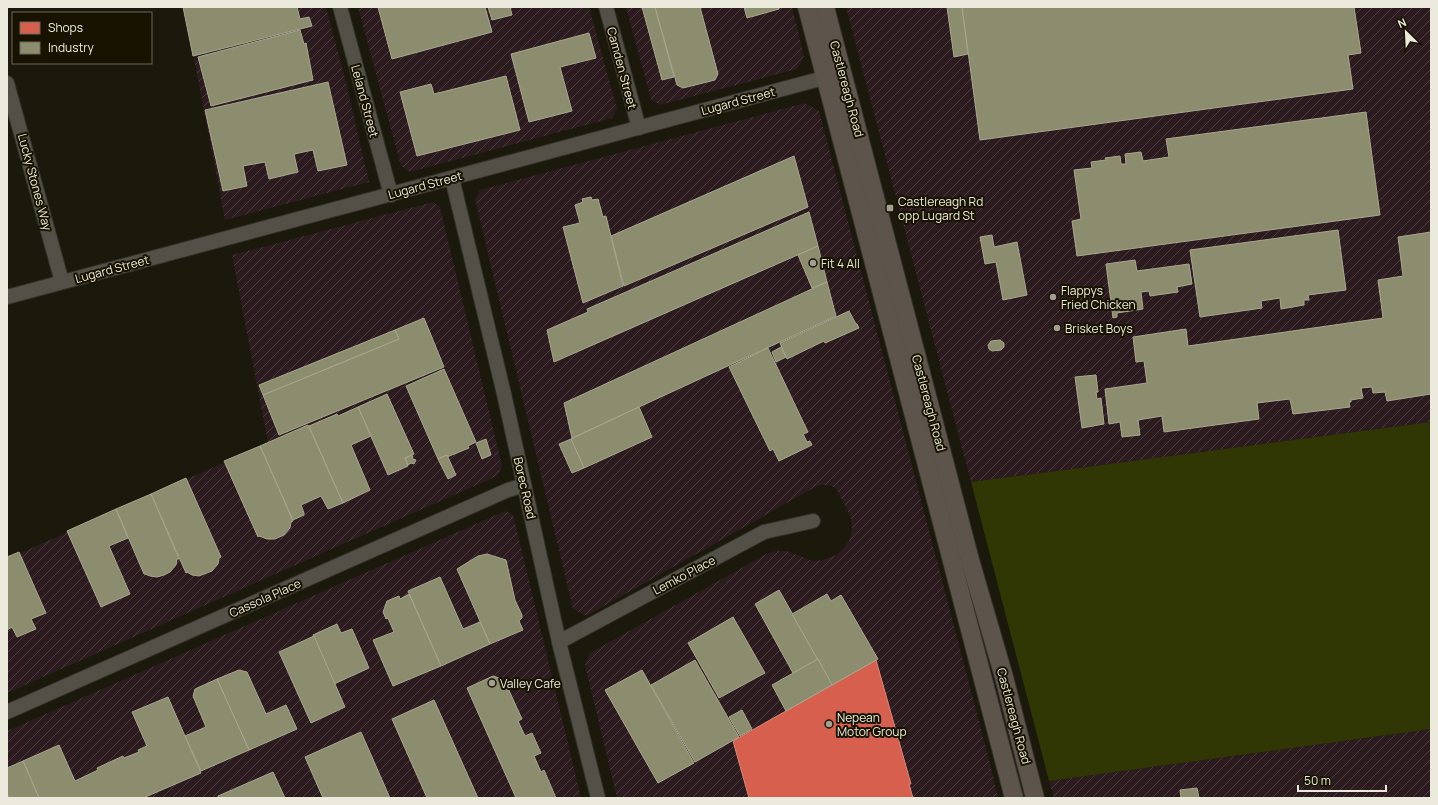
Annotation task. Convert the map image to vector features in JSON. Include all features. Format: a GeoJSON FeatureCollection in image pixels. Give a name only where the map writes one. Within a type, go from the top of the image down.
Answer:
{"type":"FeatureCollection","features":[{"type":"Feature","properties":{"kind":"main road","name":"Castlereagh Road"},"geometry":{"type":"LineString","coordinates":[[807,7],[1014,798]]}},
{"type":"Feature","properties":{"kind":"main road","name":"Castlereagh Road"},"geometry":{"type":"LineString","coordinates":[[825,7],[978,592],[1004,676],[1035,798]]}},
{"type":"Feature","properties":{"kind":"street","name":"Leland Street"},"geometry":{"type":"LineString","coordinates":[[340,7],[391,195]]}},
{"type":"Feature","properties":{"kind":"street","name":"Camden Street"},"geometry":{"type":"LineString","coordinates":[[606,7],[638,128]]}},
{"type":"Feature","properties":{"kind":"street","name":"Lugard Street"},"geometry":{"type":"LineString","coordinates":[[7,297],[843,73]]}},
{"type":"Feature","properties":{"kind":"street","name":"Lucky Stones Way"},"geometry":{"type":"LineString","coordinates":[[7,82],[62,282]]}},
{"type":"Feature","properties":{"kind":"street","name":"Borec Road"},"geometry":{"type":"LineString","coordinates":[[452,178],[504,394],[559,642],[598,798]]}},
{"type":"Feature","properties":{"kind":"street","name":"Cassola Place"},"geometry":{"type":"LineString","coordinates":[[7,712],[501,493],[524,485]]}},
{"type":"Feature","properties":{"kind":"street","name":"Lemko Place"},"geometry":{"type":"LineString","coordinates":[[559,642],[764,532],[813,521]]}},
{"type":"Feature","properties":{"kind":"shaded area"},"geometry":{"type":"Polygon","coordinates":[[[184,7],[326,7],[345,78],[369,182],[225,220],[184,7]]]}},
{"type":"Feature","properties":{"kind":"shaded area"},"geometry":{"type":"Polygon","coordinates":[[[358,7],[589,7],[617,109],[612,118],[410,172],[401,166],[358,7]]]}},
{"type":"Feature","properties":{"kind":"shaded area"},"geometry":{"type":"Polygon","coordinates":[[[626,7],[792,7],[804,56],[797,69],[660,105],[651,100],[626,7]]]}},
{"type":"Feature","properties":{"kind":"shaded area"},"geometry":{"type":"Polygon","coordinates":[[[846,7],[1431,7],[1431,422],[971,482],[846,7]]]}},
{"type":"Feature","properties":{"kind":"shaded area"},"geometry":{"type":"Polygon","coordinates":[[[805,103],[819,111],[998,798],[617,798],[585,665],[590,653],[766,554],[776,551],[787,551],[812,561],[822,560],[836,555],[849,541],[852,530],[851,517],[837,490],[830,485],[819,485],[586,616],[573,609],[475,199],[480,190],[805,103]]]}},
{"type":"Feature","properties":{"kind":"shaded area"},"geometry":{"type":"Polygon","coordinates":[[[433,202],[440,207],[502,466],[497,476],[7,693],[7,559],[268,443],[232,255],[433,202]]]}},
{"type":"Feature","properties":{"kind":"shaded area"},"geometry":{"type":"Polygon","coordinates":[[[505,511],[513,514],[581,798],[7,798],[7,731],[505,511]]]}},
{"type":"Feature","properties":{"kind":"shaded area"},"geometry":{"type":"Polygon","coordinates":[[[1431,729],[1431,798],[1054,798],[1049,781],[1431,729]]]}},
{"type":"Feature","properties":{"kind":"green space"},"geometry":{"type":"Polygon","coordinates":[[[1431,422],[1431,729],[1049,781],[971,482],[1431,422]]]}},
{"type":"Feature","properties":{"kind":"building: Shops","name":"Nepean Motor Group"},"geometry":{"type":"Polygon","coordinates":[[[876,660],[911,784],[909,784],[913,798],[749,798],[733,741],[876,660]]]}},
{"type":"Feature","properties":{"kind":"building: Industry"},"geometry":{"type":"Polygon","coordinates":[[[183,7],[297,7],[300,19],[309,17],[312,26],[193,56],[183,7]]]}},
{"type":"Feature","properties":{"kind":"building: Industry"},"geometry":{"type":"Polygon","coordinates":[[[378,7],[485,7],[492,32],[392,59],[378,7]]]}},
{"type":"Feature","properties":{"kind":"building: Industry"},"geometry":{"type":"Polygon","coordinates":[[[488,7],[510,7],[512,15],[492,20],[488,7]]]}},
{"type":"Feature","properties":{"kind":"building: Industry"},"geometry":{"type":"Polygon","coordinates":[[[642,7],[655,7],[674,77],[662,80],[642,7]]]}},
{"type":"Feature","properties":{"kind":"building: Industry"},"geometry":{"type":"Polygon","coordinates":[[[655,7],[700,7],[718,74],[715,80],[683,88],[677,85],[655,7]]]}},
{"type":"Feature","properties":{"kind":"building: Industry"},"geometry":{"type":"Polygon","coordinates":[[[744,7],[779,7],[779,9],[747,18],[744,7]]]}},
{"type":"Feature","properties":{"kind":"building: Industry"},"geometry":{"type":"Polygon","coordinates":[[[947,7],[962,7],[968,54],[954,57],[947,7]]]}},
{"type":"Feature","properties":{"kind":"building: Industry"},"geometry":{"type":"Polygon","coordinates":[[[962,7],[1354,7],[1361,53],[1348,55],[1353,89],[980,140],[962,7]]]}},
{"type":"Feature","properties":{"kind":"building: Industry"},"geometry":{"type":"Polygon","coordinates":[[[300,30],[304,44],[306,43],[313,80],[211,106],[198,57],[300,30]]]}},
{"type":"Feature","properties":{"kind":"building: Industry"},"geometry":{"type":"Polygon","coordinates":[[[589,33],[596,58],[560,67],[572,111],[529,122],[511,54],[589,33]]]}},
{"type":"Feature","properties":{"kind":"building: Industry"},"geometry":{"type":"Polygon","coordinates":[[[506,76],[520,130],[417,156],[400,92],[431,84],[434,94],[506,76]]]}},
{"type":"Feature","properties":{"kind":"building: Industry"},"geometry":{"type":"Polygon","coordinates":[[[328,82],[347,165],[318,171],[313,150],[294,154],[298,172],[269,179],[265,162],[243,166],[247,186],[223,191],[205,110],[328,82]]]}},
{"type":"Feature","properties":{"kind":"building: Industry"},"geometry":{"type":"Polygon","coordinates":[[[1366,112],[1380,215],[1077,256],[1072,221],[1081,219],[1074,170],[1092,168],[1091,162],[1120,156],[1121,164],[1126,164],[1125,154],[1141,152],[1143,161],[1169,157],[1166,139],[1366,112]]]}},
{"type":"Feature","properties":{"kind":"building: Industry"},"geometry":{"type":"Polygon","coordinates":[[[794,156],[808,207],[624,286],[611,236],[794,156]]]}},
{"type":"Feature","properties":{"kind":"building: Industry"},"geometry":{"type":"Polygon","coordinates":[[[591,197],[592,200],[598,199],[603,217],[606,216],[623,286],[583,303],[563,227],[580,223],[575,205],[583,202],[582,199],[591,197]]]}},
{"type":"Feature","properties":{"kind":"building: Industry"},"geometry":{"type":"Polygon","coordinates":[[[809,212],[818,246],[554,362],[547,330],[588,312],[587,309],[809,212]]]}},
{"type":"Feature","properties":{"kind":"building: Industry"},"geometry":{"type":"Polygon","coordinates":[[[1338,230],[1346,290],[1308,295],[1309,300],[1304,300],[1304,305],[1281,309],[1280,298],[1261,301],[1262,308],[1200,317],[1190,250],[1338,230]]]}},
{"type":"Feature","properties":{"kind":"building: Industry"},"geometry":{"type":"Polygon","coordinates":[[[1431,232],[1431,394],[1387,401],[1385,392],[1373,393],[1372,387],[1361,388],[1363,398],[1351,400],[1351,402],[1349,402],[1350,407],[1293,414],[1290,399],[1257,403],[1259,419],[1164,432],[1162,416],[1138,420],[1140,435],[1122,437],[1120,422],[1109,424],[1105,389],[1147,383],[1144,361],[1136,362],[1133,337],[1186,329],[1188,346],[1383,318],[1378,280],[1403,276],[1398,237],[1431,232]]]}},
{"type":"Feature","properties":{"kind":"building: Industry"},"geometry":{"type":"Polygon","coordinates":[[[992,235],[994,247],[1017,242],[1027,295],[1003,300],[996,262],[985,264],[980,237],[992,235]]]}},
{"type":"Feature","properties":{"kind":"building: Industry"},"geometry":{"type":"Polygon","coordinates":[[[818,246],[827,282],[812,288],[798,255],[818,246]]]}},
{"type":"Feature","properties":{"kind":"building: Industry"},"geometry":{"type":"Polygon","coordinates":[[[1135,260],[1137,271],[1189,264],[1192,284],[1177,287],[1178,292],[1150,296],[1149,291],[1141,292],[1143,309],[1117,313],[1117,317],[1113,318],[1106,264],[1135,260]]]}},
{"type":"Feature","properties":{"kind":"building: Industry"},"geometry":{"type":"Polygon","coordinates":[[[827,282],[836,316],[572,438],[564,403],[827,282]]]}},
{"type":"Feature","properties":{"kind":"building: Industry"},"geometry":{"type":"Polygon","coordinates":[[[849,311],[859,328],[825,343],[824,341],[787,359],[780,343],[849,311]]]}},
{"type":"Feature","properties":{"kind":"building: Industry"},"geometry":{"type":"Polygon","coordinates":[[[424,318],[444,367],[279,435],[263,395],[399,339],[395,330],[424,318]]]}},
{"type":"Feature","properties":{"kind":"building: Industry"},"geometry":{"type":"Polygon","coordinates":[[[395,330],[399,339],[263,395],[259,385],[395,330]]]}},
{"type":"Feature","properties":{"kind":"building: Industry"},"geometry":{"type":"Polygon","coordinates":[[[1000,340],[1004,343],[1004,347],[1001,350],[992,351],[989,349],[988,345],[991,341],[1000,340]]]}},
{"type":"Feature","properties":{"kind":"building: Industry"},"geometry":{"type":"Polygon","coordinates":[[[781,347],[786,357],[776,362],[772,352],[781,347]]]}},
{"type":"Feature","properties":{"kind":"building: Industry"},"geometry":{"type":"Polygon","coordinates":[[[768,348],[808,432],[803,434],[807,442],[810,441],[812,445],[779,461],[773,449],[770,451],[729,367],[768,348]]]}},
{"type":"Feature","properties":{"kind":"building: Industry"},"geometry":{"type":"Polygon","coordinates":[[[444,369],[476,442],[468,446],[469,448],[438,459],[406,386],[444,369]]]}},
{"type":"Feature","properties":{"kind":"building: Industry"},"geometry":{"type":"Polygon","coordinates":[[[1096,375],[1098,392],[1096,392],[1097,399],[1101,398],[1104,424],[1082,428],[1075,377],[1096,375]]]}},
{"type":"Feature","properties":{"kind":"building: Industry"},"geometry":{"type":"Polygon","coordinates":[[[387,394],[414,454],[405,458],[408,466],[388,475],[358,407],[387,394]]]}},
{"type":"Feature","properties":{"kind":"building: Industry"},"geometry":{"type":"Polygon","coordinates":[[[358,407],[371,436],[351,445],[370,490],[343,503],[309,426],[358,407]]]}},
{"type":"Feature","properties":{"kind":"building: Industry"},"geometry":{"type":"Polygon","coordinates":[[[639,407],[652,437],[584,468],[571,439],[639,407]]]}},
{"type":"Feature","properties":{"kind":"building: Industry"},"geometry":{"type":"Polygon","coordinates":[[[308,425],[343,503],[328,509],[321,496],[301,505],[304,515],[293,520],[260,446],[308,425]]]}},
{"type":"Feature","properties":{"kind":"building: Industry"},"geometry":{"type":"Polygon","coordinates":[[[486,439],[491,455],[482,459],[476,443],[486,439]]]}},
{"type":"Feature","properties":{"kind":"building: Industry"},"geometry":{"type":"Polygon","coordinates":[[[571,439],[584,468],[572,473],[559,444],[571,439]]]}},
{"type":"Feature","properties":{"kind":"building: Industry"},"geometry":{"type":"Polygon","coordinates":[[[260,446],[293,521],[291,522],[290,528],[284,535],[275,539],[258,537],[224,461],[260,446]]]}},
{"type":"Feature","properties":{"kind":"building: Industry"},"geometry":{"type":"Polygon","coordinates":[[[412,455],[413,459],[416,460],[414,464],[411,463],[408,465],[405,458],[412,455]]]}},
{"type":"Feature","properties":{"kind":"building: Industry"},"geometry":{"type":"Polygon","coordinates":[[[447,455],[456,475],[448,479],[438,459],[447,455]]]}},
{"type":"Feature","properties":{"kind":"building: Industry"},"geometry":{"type":"Polygon","coordinates":[[[186,478],[221,557],[219,558],[218,564],[212,571],[199,576],[186,573],[151,494],[186,478]]]}},
{"type":"Feature","properties":{"kind":"building: Industry"},"geometry":{"type":"Polygon","coordinates":[[[151,494],[179,559],[177,559],[176,565],[170,572],[157,577],[144,574],[116,509],[151,494]]]}},
{"type":"Feature","properties":{"kind":"building: Industry"},"geometry":{"type":"Polygon","coordinates":[[[116,509],[128,538],[109,546],[130,594],[101,607],[67,531],[116,509]]]}},
{"type":"Feature","properties":{"kind":"building: Industry"},"geometry":{"type":"Polygon","coordinates":[[[19,552],[46,613],[31,619],[36,629],[17,637],[12,627],[7,630],[7,557],[19,552]]]}},
{"type":"Feature","properties":{"kind":"building: Industry"},"geometry":{"type":"Polygon","coordinates":[[[487,554],[506,560],[515,600],[522,615],[522,618],[519,621],[523,630],[490,644],[457,569],[478,556],[487,554]]]}},
{"type":"Feature","properties":{"kind":"building: Industry"},"geometry":{"type":"Polygon","coordinates":[[[440,577],[463,629],[480,622],[490,644],[441,666],[408,591],[440,577]]]}},
{"type":"Feature","properties":{"kind":"building: Industry"},"geometry":{"type":"Polygon","coordinates":[[[779,590],[818,659],[793,673],[755,604],[779,590]]]}},
{"type":"Feature","properties":{"kind":"building: Industry"},"geometry":{"type":"Polygon","coordinates":[[[409,594],[441,666],[393,686],[373,640],[394,632],[388,618],[386,619],[383,612],[387,601],[399,596],[400,599],[409,594]]]}},
{"type":"Feature","properties":{"kind":"building: Industry"},"geometry":{"type":"Polygon","coordinates":[[[827,594],[831,601],[841,595],[878,659],[832,685],[792,614],[827,594]]]}},
{"type":"Feature","properties":{"kind":"building: Industry"},"geometry":{"type":"Polygon","coordinates":[[[733,617],[765,673],[719,698],[688,643],[733,617]]]}},
{"type":"Feature","properties":{"kind":"building: Industry"},"geometry":{"type":"Polygon","coordinates":[[[337,624],[341,633],[352,629],[369,668],[334,684],[313,635],[337,624]]]}},
{"type":"Feature","properties":{"kind":"building: Industry"},"geometry":{"type":"Polygon","coordinates":[[[314,636],[345,707],[311,723],[279,652],[314,636]]]}},
{"type":"Feature","properties":{"kind":"building: Industry"},"geometry":{"type":"Polygon","coordinates":[[[818,659],[832,685],[786,711],[772,685],[818,659]]]}},
{"type":"Feature","properties":{"kind":"building: Industry"},"geometry":{"type":"Polygon","coordinates":[[[695,660],[739,737],[695,762],[651,685],[695,660]]]}},
{"type":"Feature","properties":{"kind":"building: Industry"},"geometry":{"type":"Polygon","coordinates":[[[239,670],[247,672],[266,714],[286,705],[297,729],[249,750],[217,679],[239,670]]]}},
{"type":"Feature","properties":{"kind":"building: Industry"},"geometry":{"type":"Polygon","coordinates":[[[642,670],[694,763],[658,783],[605,690],[642,670]]]}},
{"type":"Feature","properties":{"kind":"building: Industry"},"geometry":{"type":"Polygon","coordinates":[[[493,676],[499,678],[504,688],[507,686],[522,719],[518,721],[525,736],[532,733],[541,753],[534,756],[541,772],[544,770],[556,798],[516,798],[467,688],[493,676]]]}},
{"type":"Feature","properties":{"kind":"building: Industry"},"geometry":{"type":"Polygon","coordinates":[[[217,679],[249,750],[201,771],[185,736],[206,727],[193,696],[195,689],[217,679]]]}},
{"type":"Feature","properties":{"kind":"building: Industry"},"geometry":{"type":"Polygon","coordinates":[[[168,697],[201,773],[143,798],[39,798],[23,761],[59,745],[75,781],[98,770],[97,768],[123,756],[124,758],[139,752],[138,750],[147,746],[132,712],[168,697]]]}},
{"type":"Feature","properties":{"kind":"building: Industry"},"geometry":{"type":"Polygon","coordinates":[[[434,700],[478,798],[427,798],[392,719],[434,700]]]}},
{"type":"Feature","properties":{"kind":"building: Industry"},"geometry":{"type":"Polygon","coordinates":[[[742,710],[752,729],[740,736],[729,717],[742,710]]]}},
{"type":"Feature","properties":{"kind":"building: Industry"},"geometry":{"type":"Polygon","coordinates":[[[361,732],[390,798],[323,798],[305,757],[361,732]]]}},
{"type":"Feature","properties":{"kind":"building: Industry"},"geometry":{"type":"Polygon","coordinates":[[[23,761],[39,798],[9,798],[7,793],[7,768],[23,761]]]}},
{"type":"Feature","properties":{"kind":"building: Industry"},"geometry":{"type":"Polygon","coordinates":[[[273,772],[285,798],[218,798],[218,796],[273,772]]]}},
{"type":"Feature","properties":{"kind":"building: Industry"},"geometry":{"type":"Polygon","coordinates":[[[1197,788],[1199,798],[1181,798],[1180,790],[1197,788]]]}},
{"type":"Feature","properties":{"kind":"place","name":"Castlereagh Rd opp Lugard St"},"geometry":{"type":"Point","coordinates":[890,208]}},
{"type":"Feature","properties":{"kind":"place","name":"Fit 4 All"},"geometry":{"type":"Point","coordinates":[813,263]}},
{"type":"Feature","properties":{"kind":"place","name":"Flappys Fried Chicken"},"geometry":{"type":"Point","coordinates":[1053,297]}},
{"type":"Feature","properties":{"kind":"place","name":"Brisket Boys"},"geometry":{"type":"Point","coordinates":[1057,328]}},
{"type":"Feature","properties":{"kind":"place","name":"Valley Cafe"},"geometry":{"type":"Point","coordinates":[492,683]}},
{"type":"Feature","properties":{"kind":"place","name":"Nepean Motor Group"},"geometry":{"type":"Point","coordinates":[829,724]}}]}
